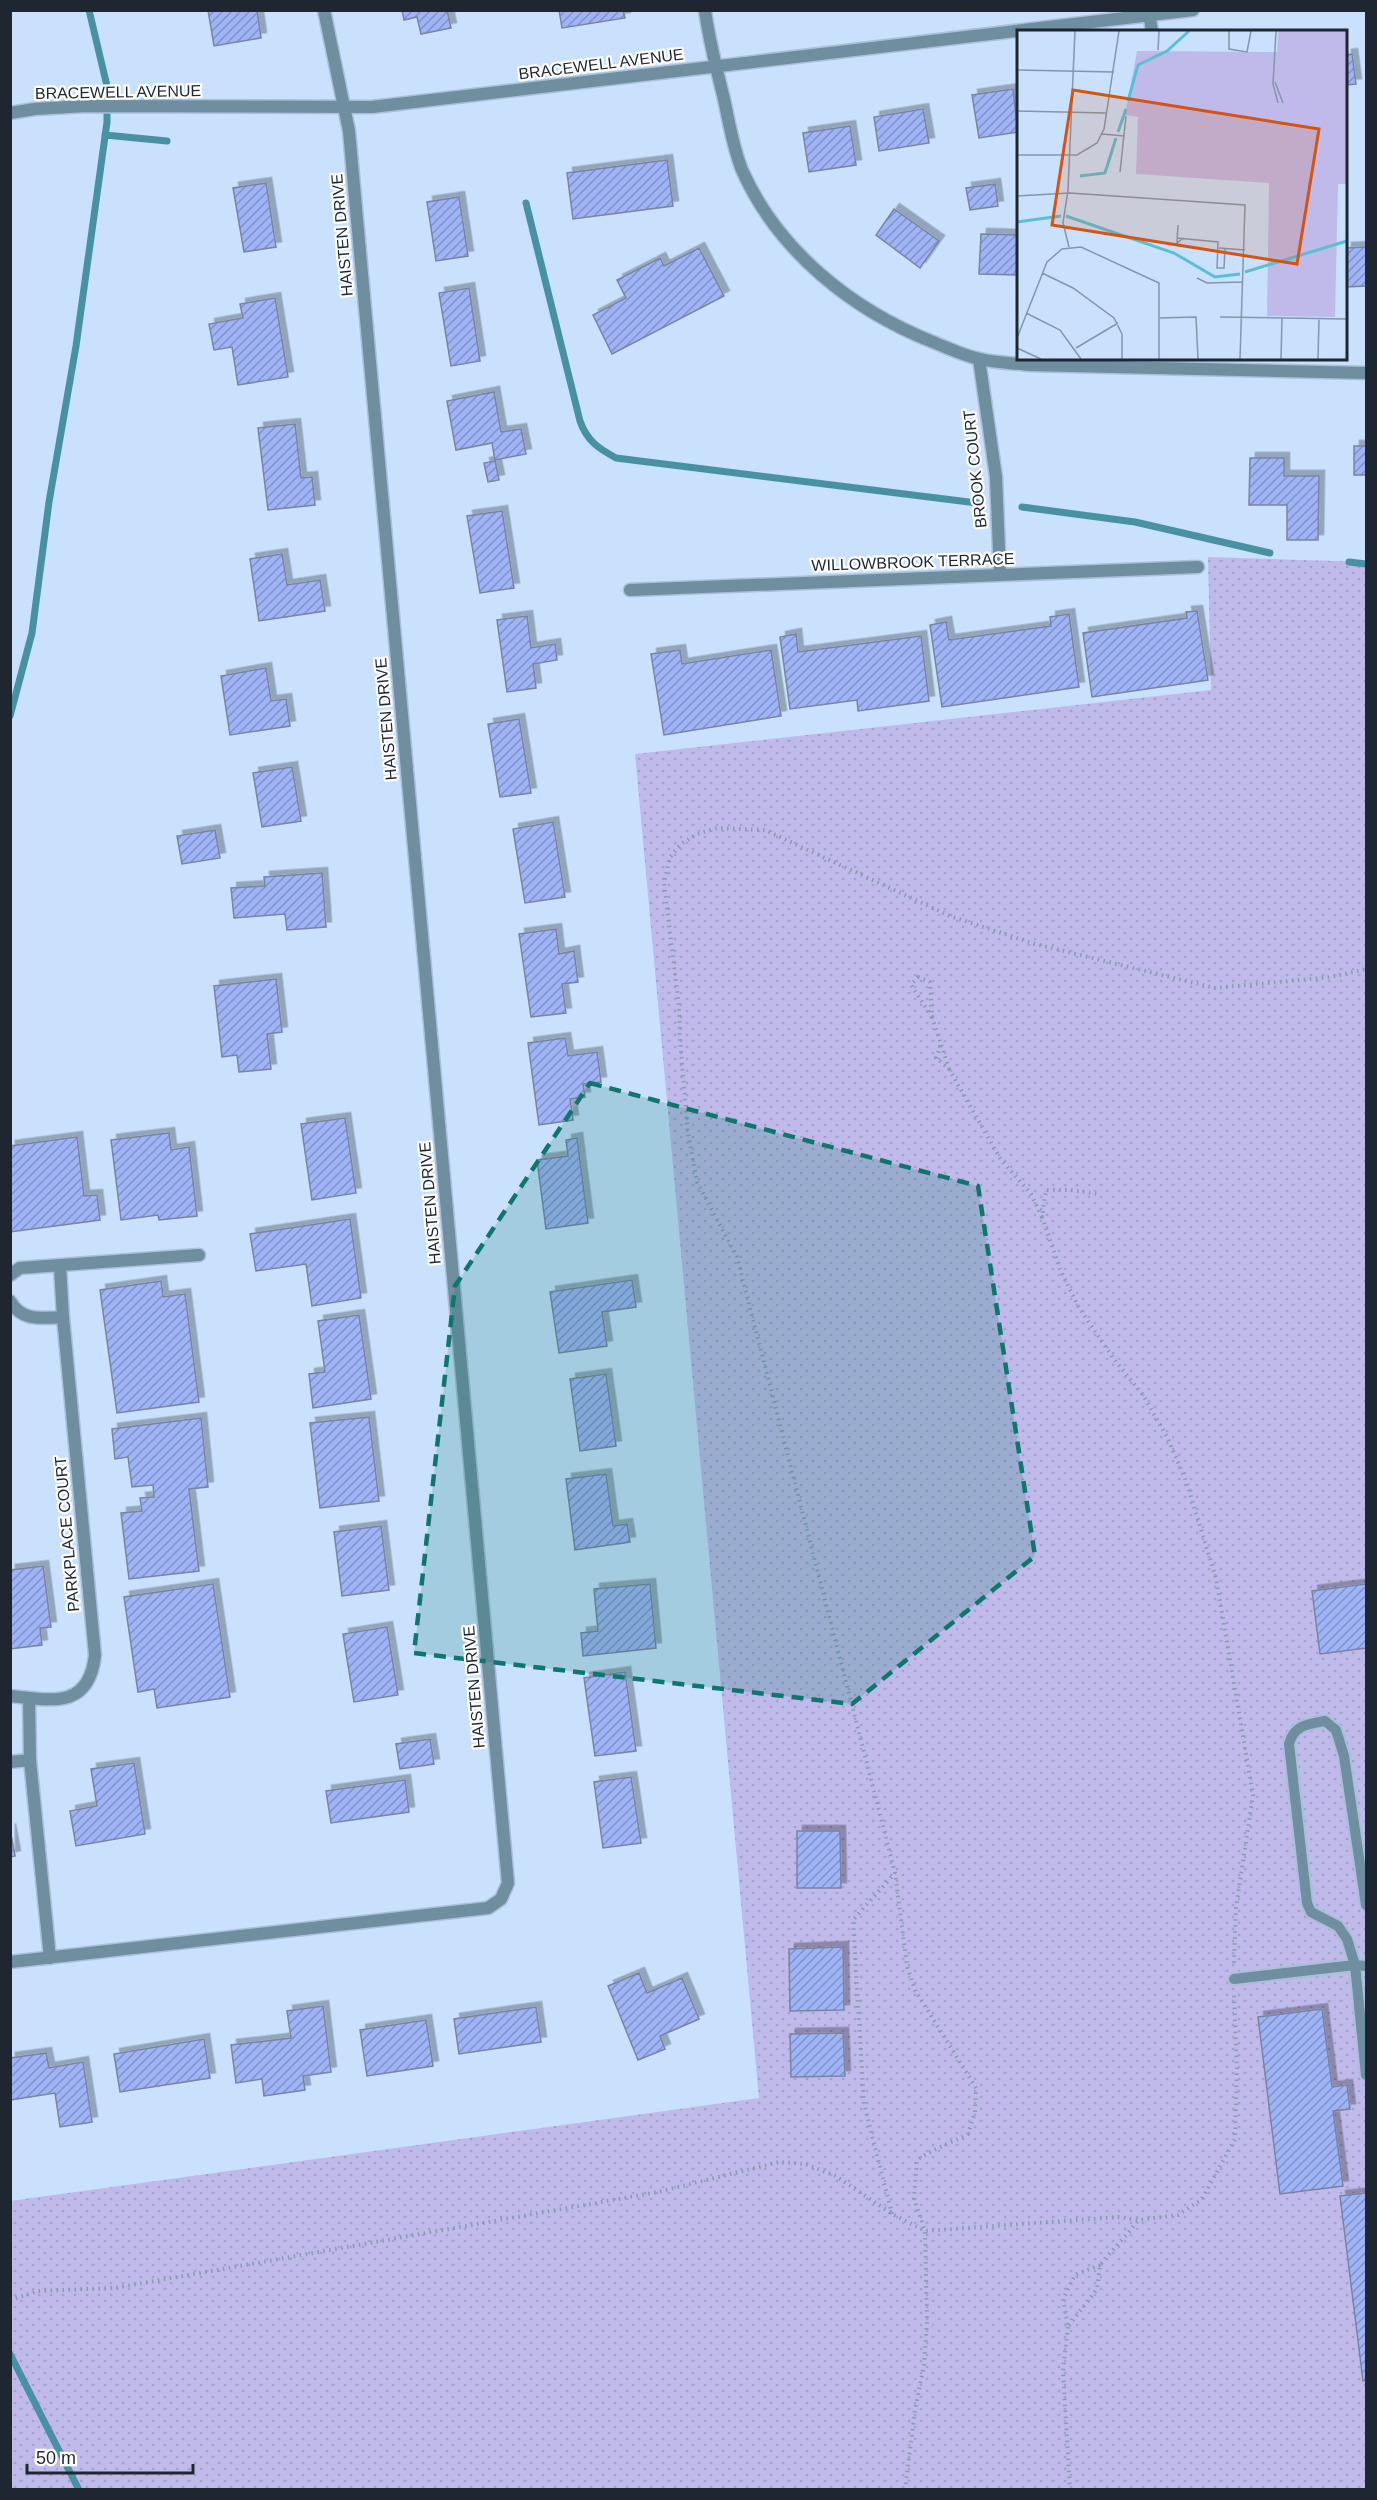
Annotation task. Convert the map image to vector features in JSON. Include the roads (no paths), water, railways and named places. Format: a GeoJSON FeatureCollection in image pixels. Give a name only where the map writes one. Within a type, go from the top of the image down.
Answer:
{"type":"FeatureCollection","features":[{"type":"Feature","properties":{"kind":"street","name":"HAISTEN DRIVE"},"geometry":{"type":"LineString","coordinates":[[10,1962],[488,1908],[501,1899],[508,1883],[350,143],[345,108],[324,10]]}},
{"type":"Feature","properties":{"kind":"street"},"geometry":{"type":"LineString","coordinates":[[705,10],[732,142],[743,170],[775,224],[817,273],[881,318],[917,336],[979,359],[1030,365],[1196,363],[1366,373]]}},
{"type":"Feature","properties":{"kind":"street","name":"BRACEWELL AVENUE"},"geometry":{"type":"LineString","coordinates":[[10,113],[86,106],[372,107],[1149,13],[1193,10]]}},
{"type":"Feature","properties":{"kind":"street"},"geometry":{"type":"LineString","coordinates":[[1149,13],[1152,30]]}},
{"type":"Feature","properties":{"kind":"street","name":"BROOK COURT"},"geometry":{"type":"LineString","coordinates":[[979,359],[996,477],[1000,575]]}},
{"type":"Feature","properties":{"kind":"street","name":"WILLOWBROOK TERRACE"},"geometry":{"type":"LineString","coordinates":[[630,590],[1198,567]]}},
{"type":"Feature","properties":{"kind":"street"},"geometry":{"type":"LineString","coordinates":[[10,1275],[20,1268],[199,1255]]}},
{"type":"Feature","properties":{"kind":"street","name":"PARKPLACE COURT"},"geometry":{"type":"LineString","coordinates":[[10,1696],[56,1702],[78,1691],[90,1674],[94,1655],[60,1266]]}},
{"type":"Feature","properties":{"kind":"street"},"geometry":{"type":"LineString","coordinates":[[10,1301],[20,1314],[29,1317],[63,1317]]}},
{"type":"Feature","properties":{"kind":"street"},"geometry":{"type":"LineString","coordinates":[[29,1698],[30,1760],[50,1958]]}},
{"type":"Feature","properties":{"kind":"street"},"geometry":{"type":"LineString","coordinates":[[10,1762],[30,1760]]}},
{"type":"Feature","properties":{"kind":"lane"},"geometry":{"type":"LineString","coordinates":[[1366,1905],[1344,1756],[1336,1730],[1325,1721],[1301,1726],[1291,1735],[1289,1744],[1307,1903],[1311,1912],[1338,1926],[1347,1939],[1354,1965],[1366,2075]]}},
{"type":"Feature","properties":{"kind":"lane"},"geometry":{"type":"LineString","coordinates":[[1234,1979],[1354,1965],[1366,1966]]}},
{"type":"Feature","properties":{"kind":"waterway"},"geometry":{"type":"LineString","coordinates":[[10,716],[32,633],[49,502],[76,346],[107,122],[107,86],[89,10]]}},
{"type":"Feature","properties":{"kind":"waterway"},"geometry":{"type":"LineString","coordinates":[[105,135],[167,141]]}},
{"type":"Feature","properties":{"kind":"waterway"},"geometry":{"type":"LineString","coordinates":[[526,203],[580,421],[590,439],[604,451],[616,458],[977,503]]}},
{"type":"Feature","properties":{"kind":"waterway"},"geometry":{"type":"LineString","coordinates":[[1022,507],[1135,522],[1270,553]]}},
{"type":"Feature","properties":{"kind":"waterway"},"geometry":{"type":"LineString","coordinates":[[1349,562],[1366,564]]}},
{"type":"Feature","properties":{"kind":"waterway"},"geometry":{"type":"LineString","coordinates":[[10,2354],[79,2490]]}}]}
